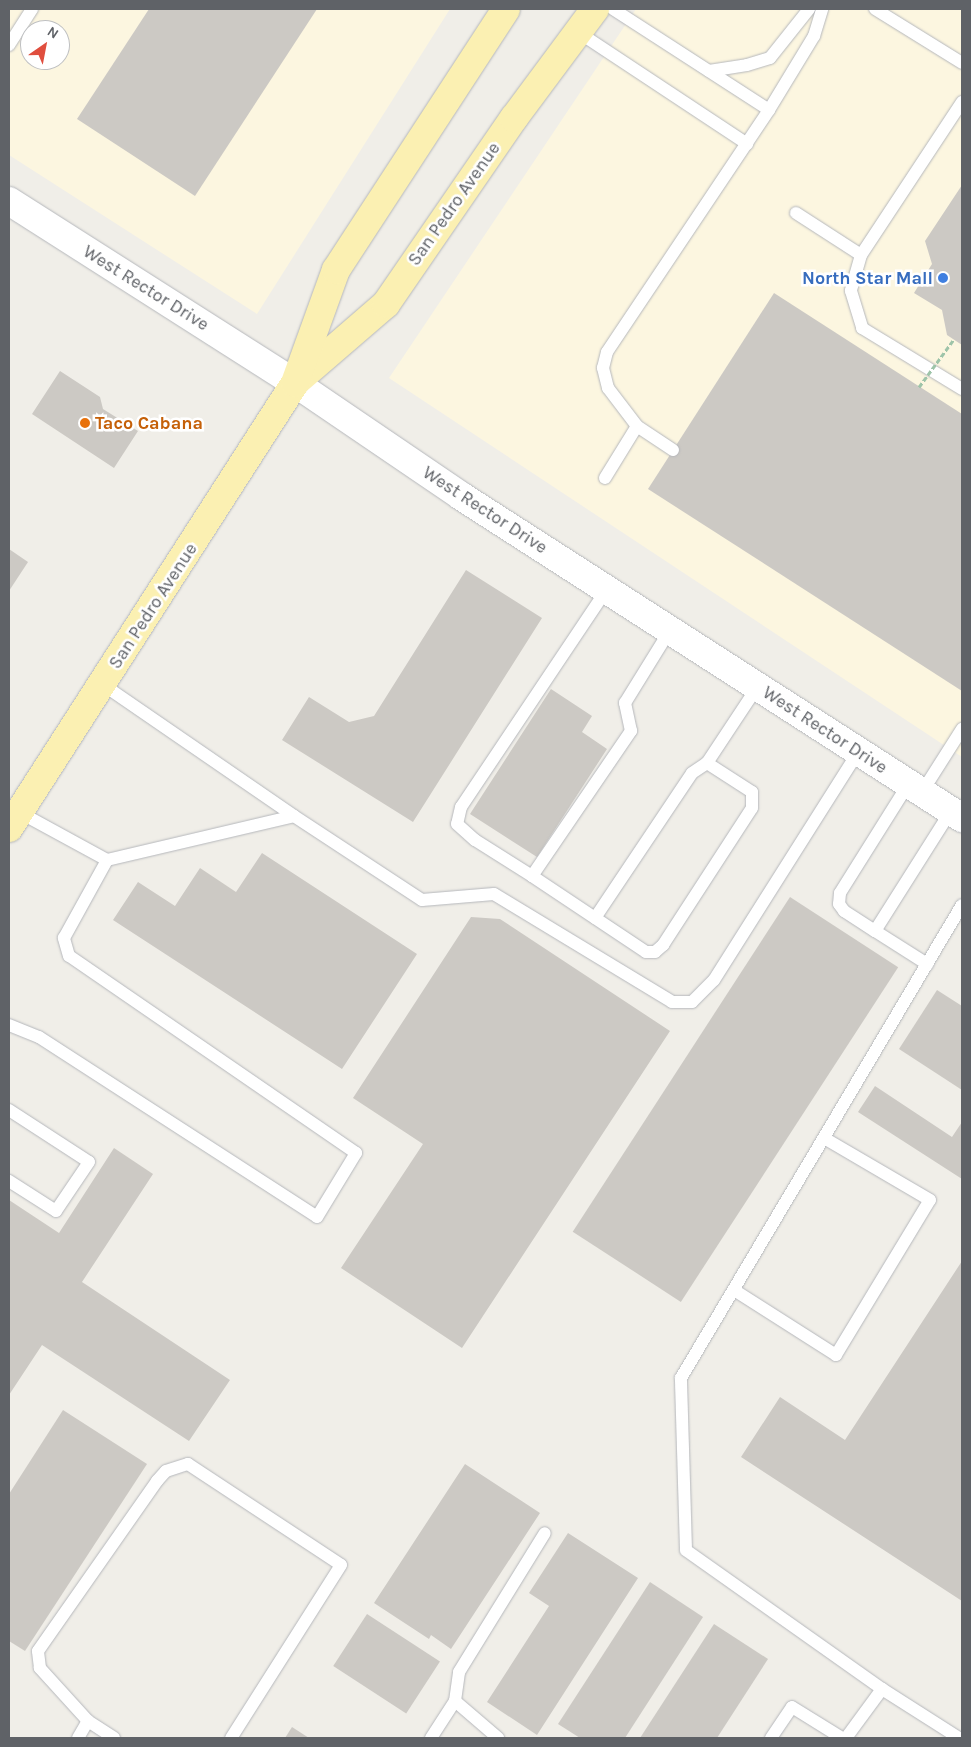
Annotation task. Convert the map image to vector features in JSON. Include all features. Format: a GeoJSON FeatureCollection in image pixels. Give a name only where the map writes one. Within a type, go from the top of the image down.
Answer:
{"type":"FeatureCollection","features":[{"type":"Feature","properties":{"kind":"main road","name":"San Pedro Avenue"},"geometry":{"type":"LineString","coordinates":[[14,820],[295,382],[336,270],[506,9]]}},
{"type":"Feature","properties":{"kind":"main road","name":"San Pedro Avenue"},"geometry":{"type":"LineString","coordinates":[[295,382],[386,304],[575,20],[595,9]]}},
{"type":"Feature","properties":{"kind":"street","name":"West Rector Drive"},"geometry":{"type":"LineString","coordinates":[[9,200],[295,382],[461,496],[957,815]]}},
{"type":"Feature","properties":{"kind":"lane"},"geometry":{"type":"LineString","coordinates":[[9,45],[32,9]]}},
{"type":"Feature","properties":{"kind":"lane"},"geometry":{"type":"LineString","coordinates":[[613,9],[769,110]]}},
{"type":"Feature","properties":{"kind":"lane"},"geometry":{"type":"LineString","coordinates":[[709,71],[747,65],[770,58],[809,9]]}},
{"type":"Feature","properties":{"kind":"lane"},"geometry":{"type":"LineString","coordinates":[[673,450],[637,426],[608,388],[603,368],[607,352],[769,110],[814,36],[822,9]]}},
{"type":"Feature","properties":{"kind":"lane"},"geometry":{"type":"LineString","coordinates":[[875,9],[962,63]]}},
{"type":"Feature","properties":{"kind":"lane"},"geometry":{"type":"LineString","coordinates":[[575,20],[747,144]]}},
{"type":"Feature","properties":{"kind":"lane"},"geometry":{"type":"LineString","coordinates":[[962,102],[862,255],[851,291],[862,328],[962,389]]}},
{"type":"Feature","properties":{"kind":"lane"},"geometry":{"type":"LineString","coordinates":[[796,213],[862,255]]}},
{"type":"Feature","properties":{"kind":"lane"},"geometry":{"type":"LineString","coordinates":[[605,478],[637,426]]}},
{"type":"Feature","properties":{"kind":"lane"},"geometry":{"type":"LineString","coordinates":[[606,589],[466,800],[457,824],[474,840],[646,952],[655,952],[663,945],[752,808],[752,792],[707,764]]}},
{"type":"Feature","properties":{"kind":"lane"},"geometry":{"type":"LineString","coordinates":[[532,876],[631,730],[625,703],[670,630]]}},
{"type":"Feature","properties":{"kind":"lane"},"geometry":{"type":"LineString","coordinates":[[102,684],[294,816],[422,900],[494,894],[672,1002],[692,1002],[714,980],[859,751]]}},
{"type":"Feature","properties":{"kind":"lane"},"geometry":{"type":"LineString","coordinates":[[595,918],[692,773],[707,764],[758,686]]}},
{"type":"Feature","properties":{"kind":"lane"},"geometry":{"type":"LineString","coordinates":[[927,964],[844,911],[839,904],[840,893],[915,788],[962,729]]}},
{"type":"Feature","properties":{"kind":"lane"},"geometry":{"type":"LineString","coordinates":[[875,931],[957,815]]}},
{"type":"Feature","properties":{"kind":"lane"},"geometry":{"type":"LineString","coordinates":[[14,820],[107,860],[294,816]]}},
{"type":"Feature","properties":{"kind":"lane"},"geometry":{"type":"LineString","coordinates":[[9,1025],[39,1038],[318,1217],[356,1153],[69,956],[64,938],[107,860]]}},
{"type":"Feature","properties":{"kind":"lane"},"geometry":{"type":"LineString","coordinates":[[958,1738],[882,1689],[686,1550],[682,1378],[927,964],[958,920],[962,905]]}},
{"type":"Feature","properties":{"kind":"lane"},"geometry":{"type":"LineString","coordinates":[[9,1110],[88,1162],[56,1211],[9,1181]]}},
{"type":"Feature","properties":{"kind":"lane"},"geometry":{"type":"LineString","coordinates":[[734,1290],[836,1354],[930,1200],[824,1138]]}},
{"type":"Feature","properties":{"kind":"lane"},"geometry":{"type":"LineString","coordinates":[[114,1738],[88,1721],[40,1668],[38,1651],[157,1481],[166,1471],[188,1464],[341,1565],[231,1738]]}},
{"type":"Feature","properties":{"kind":"lane"},"geometry":{"type":"LineString","coordinates":[[431,1738],[455,1701],[459,1672],[545,1533]]}},
{"type":"Feature","properties":{"kind":"lane"},"geometry":{"type":"LineString","coordinates":[[846,1738],[882,1689]]}},
{"type":"Feature","properties":{"kind":"lane"},"geometry":{"type":"LineString","coordinates":[[455,1701],[498,1738]]}},
{"type":"Feature","properties":{"kind":"lane"},"geometry":{"type":"LineString","coordinates":[[771,1738],[792,1707],[842,1738]]}},
{"type":"Feature","properties":{"kind":"lane"},"geometry":{"type":"LineString","coordinates":[[78,1738],[88,1721]]}},
{"type":"Feature","properties":{"kind":"path"},"geometry":{"type":"LineString","coordinates":[[920,386],[954,339]]}},
{"type":"Feature","properties":{"kind":"shaded area"},"geometry":{"type":"Polygon","coordinates":[[[9,9],[450,9],[257,314],[9,155],[9,9]]]}},
{"type":"Feature","properties":{"kind":"shaded area"},"geometry":{"type":"Polygon","coordinates":[[[636,9],[962,9],[962,757],[389,378],[636,9]]]}},
{"type":"Feature","properties":{"kind":"building"},"geometry":{"type":"Polygon","coordinates":[[[149,9],[317,9],[195,196],[77,119],[149,9]]]}},
{"type":"Feature","properties":{"kind":"building","name":"North Star Mall"},"geometry":{"type":"Polygon","coordinates":[[[962,185],[962,345],[947,335],[942,310],[914,293],[932,264],[925,241],[962,185]]]}},
{"type":"Feature","properties":{"kind":"building"},"geometry":{"type":"Polygon","coordinates":[[[774,293],[962,414],[962,691],[648,489],[774,293]]]}},
{"type":"Feature","properties":{"kind":"building","name":"Taco Cabana"},"geometry":{"type":"Polygon","coordinates":[[[60,371],[100,397],[103,409],[138,431],[114,468],[32,414],[60,371]]]}},
{"type":"Feature","properties":{"kind":"building"},"geometry":{"type":"Polygon","coordinates":[[[9,549],[28,562],[9,591],[9,549]]]}},
{"type":"Feature","properties":{"kind":"building"},"geometry":{"type":"Polygon","coordinates":[[[466,570],[542,618],[413,822],[282,740],[309,697],[349,722],[374,716],[466,570]]]}},
{"type":"Feature","properties":{"kind":"building"},"geometry":{"type":"Polygon","coordinates":[[[551,689],[592,716],[582,732],[607,749],[537,857],[470,814],[551,689]]]}},
{"type":"Feature","properties":{"kind":"building"},"geometry":{"type":"Polygon","coordinates":[[[262,853],[417,954],[342,1069],[113,920],[138,882],[175,906],[200,868],[236,892],[262,853]]]}},
{"type":"Feature","properties":{"kind":"building"},"geometry":{"type":"Polygon","coordinates":[[[790,897],[898,967],[681,1302],[573,1232],[790,897]]]}},
{"type":"Feature","properties":{"kind":"building"},"geometry":{"type":"Polygon","coordinates":[[[471,917],[500,919],[670,1031],[462,1348],[341,1268],[423,1144],[353,1098],[471,917]]]}},
{"type":"Feature","properties":{"kind":"building"},"geometry":{"type":"Polygon","coordinates":[[[937,990],[962,1006],[962,1090],[899,1049],[937,990]]]}},
{"type":"Feature","properties":{"kind":"building"},"geometry":{"type":"Polygon","coordinates":[[[875,1086],[952,1137],[962,1122],[962,1179],[858,1112],[875,1086]]]}},
{"type":"Feature","properties":{"kind":"building"},"geometry":{"type":"Polygon","coordinates":[[[114,1148],[153,1174],[82,1282],[230,1380],[189,1441],[42,1345],[9,1395],[9,1200],[59,1233],[114,1148]]]}},
{"type":"Feature","properties":{"kind":"building"},"geometry":{"type":"Polygon","coordinates":[[[962,1261],[962,1601],[741,1457],[780,1397],[845,1440],[962,1261]]]}},
{"type":"Feature","properties":{"kind":"building"},"geometry":{"type":"Polygon","coordinates":[[[63,1410],[147,1464],[25,1651],[9,1641],[9,1494],[63,1410]]]}},
{"type":"Feature","properties":{"kind":"building"},"geometry":{"type":"Polygon","coordinates":[[[465,1464],[540,1513],[451,1649],[431,1635],[429,1639],[374,1603],[465,1464]]]}},
{"type":"Feature","properties":{"kind":"building"},"geometry":{"type":"Polygon","coordinates":[[[568,1533],[638,1578],[537,1735],[487,1702],[549,1606],[529,1593],[568,1533]]]}},
{"type":"Feature","properties":{"kind":"building"},"geometry":{"type":"Polygon","coordinates":[[[650,1582],[703,1617],[625,1738],[580,1738],[558,1724],[650,1582]]]}},
{"type":"Feature","properties":{"kind":"building"},"geometry":{"type":"Polygon","coordinates":[[[367,1614],[440,1661],[406,1713],[333,1666],[367,1614]]]}},
{"type":"Feature","properties":{"kind":"building"},"geometry":{"type":"Polygon","coordinates":[[[714,1624],[768,1659],[717,1738],[640,1738],[714,1624]]]}},
{"type":"Feature","properties":{"kind":"building"},"geometry":{"type":"Polygon","coordinates":[[[292,1727],[309,1738],[285,1738],[292,1727]]]}},
{"type":"Feature","properties":{"kind":"place","name":"North Star Mall"},"geometry":{"type":"Point","coordinates":[943,278]}},
{"type":"Feature","properties":{"kind":"place","name":"Taco Cabana"},"geometry":{"type":"Point","coordinates":[85,423]}}]}
